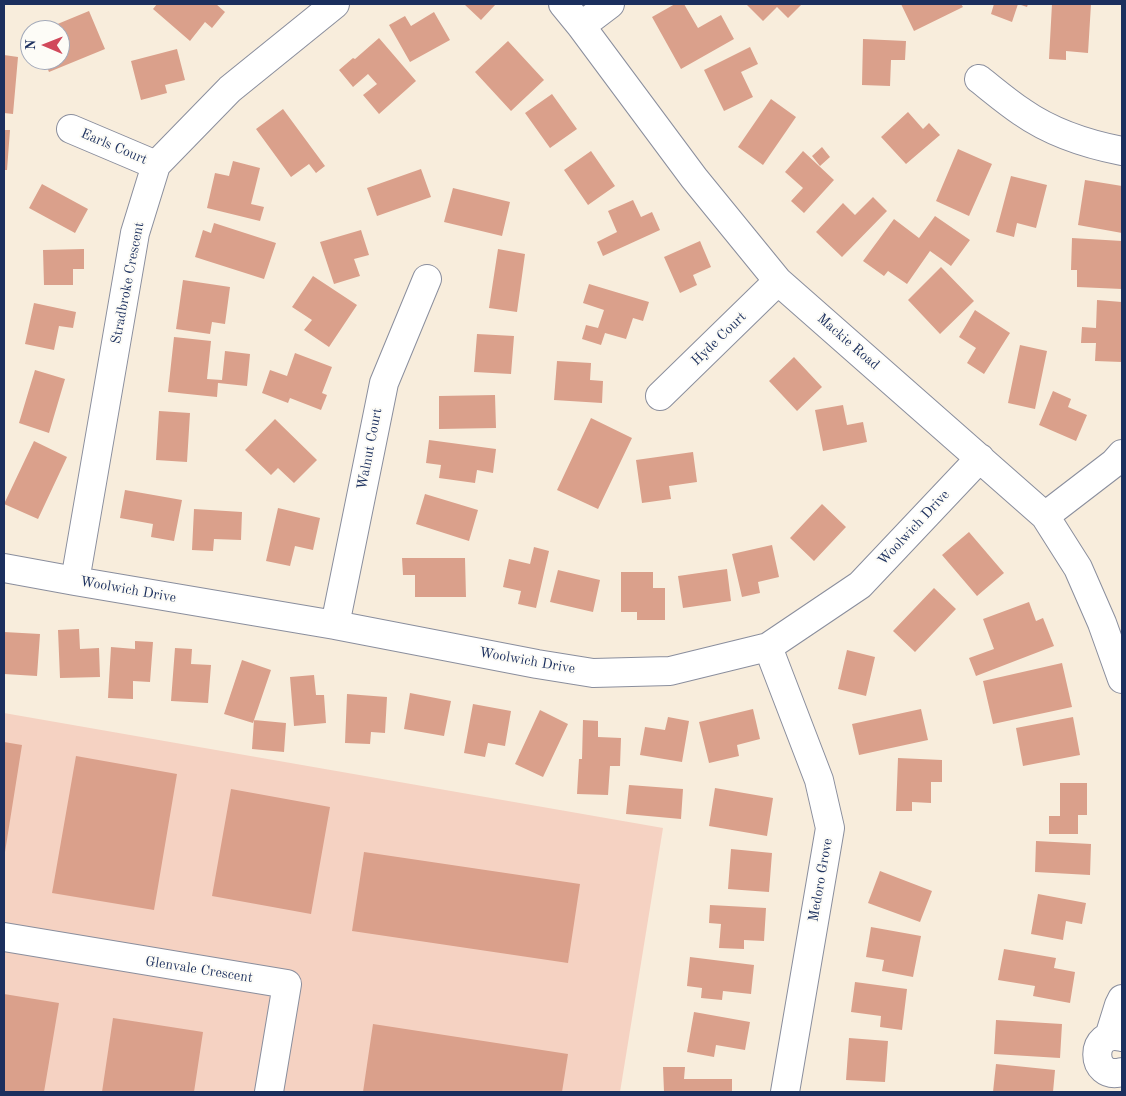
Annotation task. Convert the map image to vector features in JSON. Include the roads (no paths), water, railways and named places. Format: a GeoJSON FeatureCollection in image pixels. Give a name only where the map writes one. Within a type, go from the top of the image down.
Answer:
{"type":"FeatureCollection","features":[{"type":"Feature","properties":{"kind":"street","name":"Stradbroke Crescent"},"geometry":{"type":"LineString","coordinates":[[75,581],[135,233],[156,165],[230,89],[335,4]]}},
{"type":"Feature","properties":{"kind":"street","name":"Mackie Road"},"geometry":{"type":"LineString","coordinates":[[563,4],[694,178],[778,281],[1045,516],[1078,568],[1102,623],[1122,679]]}},
{"type":"Feature","properties":{"kind":"street"},"geometry":{"type":"LineString","coordinates":[[581,26],[610,4]]}},
{"type":"Feature","properties":{"kind":"street"},"geometry":{"type":"LineString","coordinates":[[979,79],[1022,113],[1057,132],[1089,144],[1122,151]]}},
{"type":"Feature","properties":{"kind":"street","name":"Earls Court"},"geometry":{"type":"LineString","coordinates":[[71,129],[156,165]]}},
{"type":"Feature","properties":{"kind":"street","name":"Walnut Court"},"geometry":{"type":"LineString","coordinates":[[335,625],[384,383],[427,279]]}},
{"type":"Feature","properties":{"kind":"street","name":"Hyde Court"},"geometry":{"type":"LineString","coordinates":[[660,396],[778,281]]}},
{"type":"Feature","properties":{"kind":"street"},"geometry":{"type":"LineString","coordinates":[[1045,516],[1114,463],[1122,454]]}},
{"type":"Feature","properties":{"kind":"street","name":"Woolwich Drive"},"geometry":{"type":"LineString","coordinates":[[4,568],[335,625],[593,673],[670,671],[768,647],[860,585],[980,458]]}},
{"type":"Feature","properties":{"kind":"street","name":"Medoro Grove"},"geometry":{"type":"LineString","coordinates":[[768,647],[819,780],[830,828],[785,1092]]}},
{"type":"Feature","properties":{"kind":"street","name":"Glenvale Crescent"},"geometry":{"type":"LineString","coordinates":[[4,937],[287,984],[269,1092]]}},
{"type":"Feature","properties":{"kind":"street"},"geometry":{"type":"LineString","coordinates":[[1113,1080],[1099,1065],[1096,1057],[1102,1041],[1116,1037],[1118,1005],[1122,999]]}}]}
